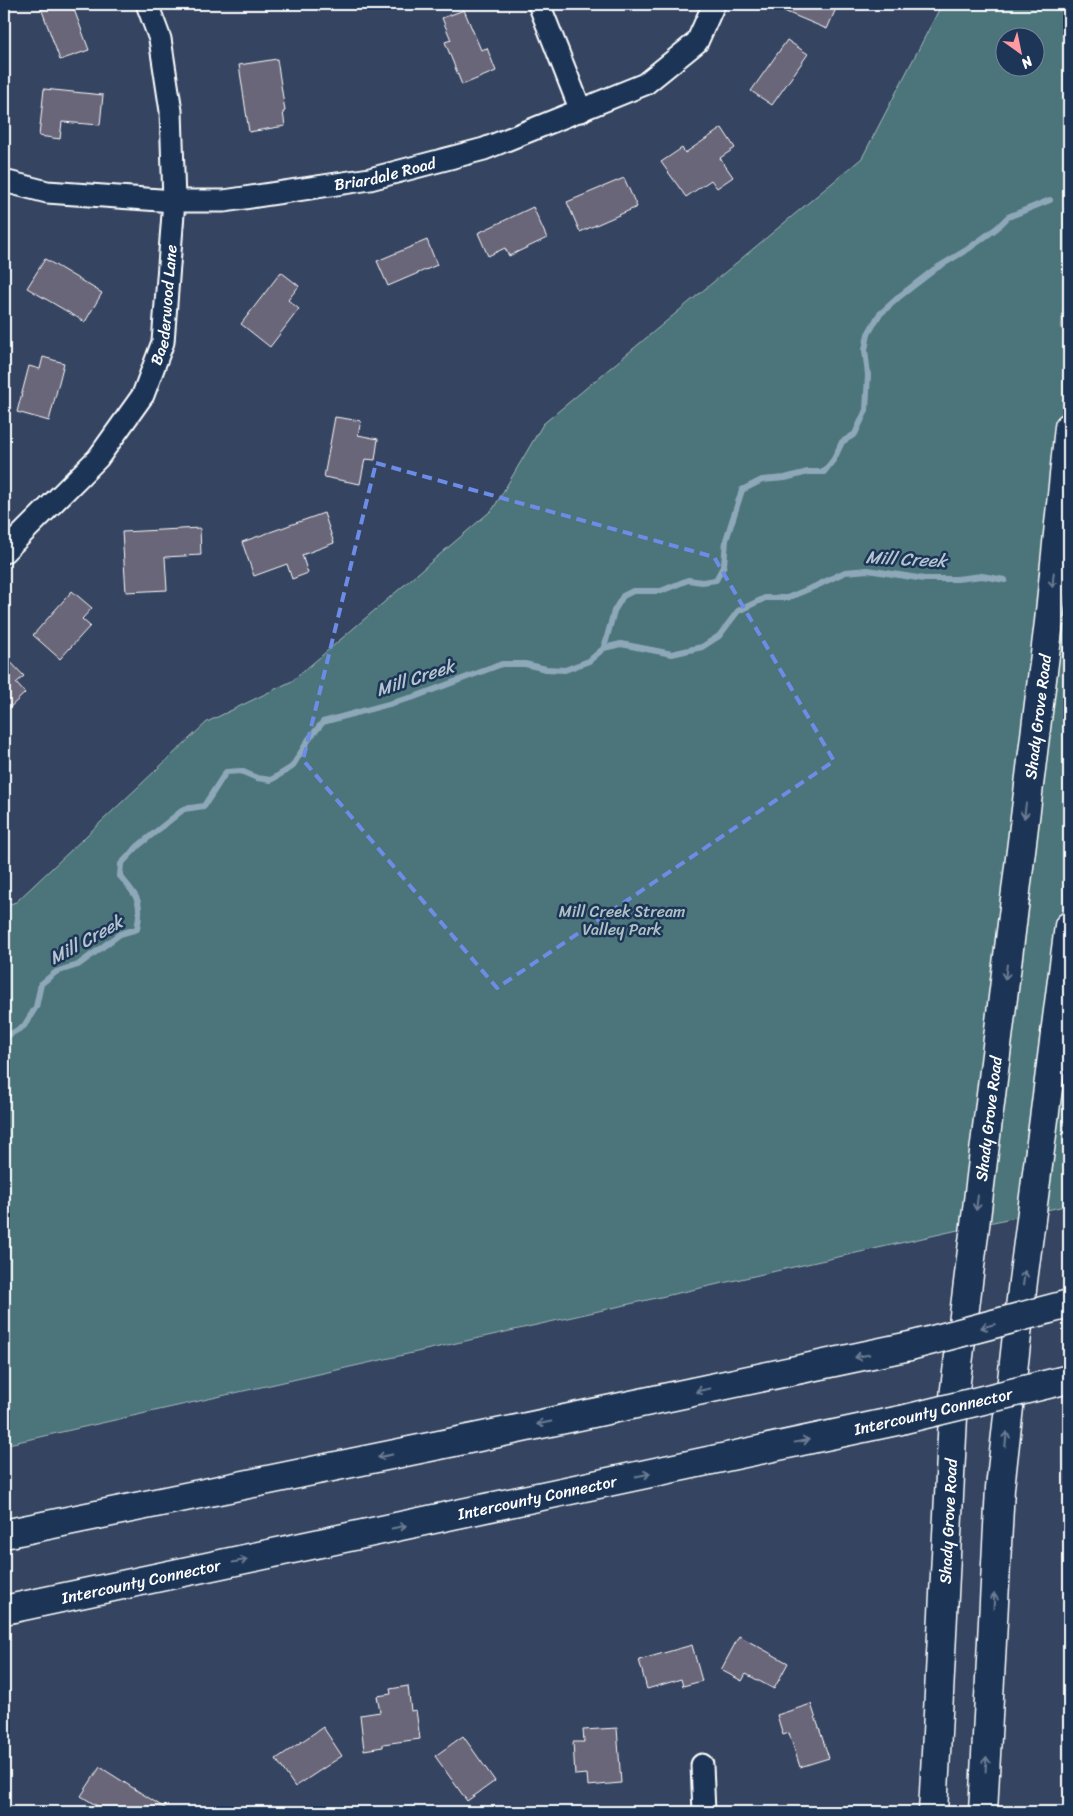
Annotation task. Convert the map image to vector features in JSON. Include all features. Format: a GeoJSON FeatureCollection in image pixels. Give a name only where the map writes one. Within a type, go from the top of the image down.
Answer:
{"type":"FeatureCollection","features":[{"type":"Feature","properties":{"kind":"main road","name":"Shady Grove Road"},"geometry":{"type":"LineString","coordinates":[[933,1812],[954,1397],[1048,632],[1069,427]]}},
{"type":"Feature","properties":{"kind":"main road"},"geometry":{"type":"LineString","coordinates":[[983,1812],[1000,1488],[1023,1281],[1069,926]]}},
{"type":"Feature","properties":{"kind":"main road"},"geometry":{"type":"LineString","coordinates":[[4,1534],[504,1432],[910,1346],[1069,1304]]}},
{"type":"Feature","properties":{"kind":"main road","name":"Intercounty Connector"},"geometry":{"type":"LineString","coordinates":[[4,1610],[901,1420],[1069,1379]]}},
{"type":"Feature","properties":{"kind":"street","name":"Baederwood Lane"},"geometry":{"type":"LineString","coordinates":[[4,552],[98,458],[143,395],[163,342],[174,201],[171,112],[160,39],[147,4]]}},
{"type":"Feature","properties":{"kind":"street"},"geometry":{"type":"LineString","coordinates":[[539,4],[581,111]]}},
{"type":"Feature","properties":{"kind":"street","name":"Briardale Road"},"geometry":{"type":"LineString","coordinates":[[4,181],[48,192],[174,201],[224,201],[370,179],[484,149],[645,84],[697,42],[714,4]]}},
{"type":"Feature","properties":{"kind":"street"},"geometry":{"type":"LineString","coordinates":[[702,1764],[704,1812]]}},
{"type":"Feature","properties":{"kind":"highlighted area"},"geometry":{"type":"Polygon","coordinates":[[[376,463],[714,557],[834,761],[497,988],[303,760],[376,463]]]}},
{"type":"Feature","properties":{"kind":"green space","name":"Mill Creek Stream Valley Park"},"geometry":{"type":"Polygon","coordinates":[[[942,4],[1069,4],[1069,262],[1061,329],[1069,331],[1069,1205],[4,1445],[4,906],[16,902],[207,722],[292,681],[493,509],[543,424],[862,158],[942,4]]]}},
{"type":"Feature","properties":{"kind":"building"},"geometry":{"type":"Polygon","coordinates":[[[52,4],[72,4],[89,50],[60,60],[41,8],[52,4]]]}},
{"type":"Feature","properties":{"kind":"building"},"geometry":{"type":"Polygon","coordinates":[[[767,4],[838,4],[827,29],[767,4]]]}},
{"type":"Feature","properties":{"kind":"building"},"geometry":{"type":"Polygon","coordinates":[[[464,10],[481,50],[487,48],[496,71],[462,85],[445,42],[451,40],[442,18],[464,10]]]}},
{"type":"Feature","properties":{"kind":"building"},"geometry":{"type":"Polygon","coordinates":[[[787,40],[808,54],[772,105],[751,91],[787,40]]]}},
{"type":"Feature","properties":{"kind":"building"},"geometry":{"type":"Polygon","coordinates":[[[277,59],[285,111],[283,112],[285,126],[249,132],[239,65],[277,59]]]}},
{"type":"Feature","properties":{"kind":"building"},"geometry":{"type":"Polygon","coordinates":[[[44,89],[103,95],[100,125],[62,122],[60,139],[39,136],[44,89]]]}},
{"type":"Feature","properties":{"kind":"building"},"geometry":{"type":"Polygon","coordinates":[[[722,128],[735,148],[720,158],[733,177],[717,188],[711,180],[686,197],[661,162],[682,148],[685,153],[722,128]]]}},
{"type":"Feature","properties":{"kind":"building"},"geometry":{"type":"Polygon","coordinates":[[[624,178],[637,207],[580,232],[567,202],[624,178]]]}},
{"type":"Feature","properties":{"kind":"building"},"geometry":{"type":"Polygon","coordinates":[[[533,207],[547,238],[509,256],[505,248],[488,256],[478,233],[533,207]]]}},
{"type":"Feature","properties":{"kind":"building"},"geometry":{"type":"Polygon","coordinates":[[[427,240],[437,265],[388,286],[377,261],[427,240]]]}},
{"type":"Feature","properties":{"kind":"building"},"geometry":{"type":"Polygon","coordinates":[[[45,259],[102,293],[85,322],[27,288],[45,259]]]}},
{"type":"Feature","properties":{"kind":"building"},"geometry":{"type":"Polygon","coordinates":[[[281,272],[299,286],[288,300],[299,309],[270,347],[241,324],[281,272]]]}},
{"type":"Feature","properties":{"kind":"building"},"geometry":{"type":"Polygon","coordinates":[[[43,357],[64,363],[49,421],[17,412],[29,366],[40,369],[43,357]]]}},
{"type":"Feature","properties":{"kind":"building"},"geometry":{"type":"Polygon","coordinates":[[[335,417],[361,421],[358,435],[378,439],[375,460],[365,459],[360,484],[324,477],[335,417]]]}},
{"type":"Feature","properties":{"kind":"building"},"geometry":{"type":"Polygon","coordinates":[[[324,513],[334,543],[302,555],[308,573],[292,579],[287,564],[254,576],[242,542],[324,513]]]}},
{"type":"Feature","properties":{"kind":"building"},"geometry":{"type":"Polygon","coordinates":[[[200,528],[201,555],[165,557],[167,590],[126,592],[122,532],[200,528]]]}},
{"type":"Feature","properties":{"kind":"building"},"geometry":{"type":"Polygon","coordinates":[[[72,591],[92,608],[82,619],[90,626],[60,659],[33,635],[72,591]]]}},
{"type":"Feature","properties":{"kind":"building"},"geometry":{"type":"Polygon","coordinates":[[[4,655],[24,676],[16,683],[25,693],[4,713],[4,655]]]}},
{"type":"Feature","properties":{"kind":"building"},"geometry":{"type":"Polygon","coordinates":[[[739,1636],[788,1663],[774,1689],[746,1674],[742,1681],[721,1670],[739,1636]]]}},
{"type":"Feature","properties":{"kind":"building"},"geometry":{"type":"Polygon","coordinates":[[[692,1645],[702,1681],[683,1686],[681,1679],[647,1689],[639,1660],[692,1645]]]}},
{"type":"Feature","properties":{"kind":"building"},"geometry":{"type":"Polygon","coordinates":[[[408,1686],[411,1711],[416,1710],[420,1739],[383,1744],[383,1747],[364,1750],[360,1715],[380,1712],[377,1696],[391,1694],[390,1689],[408,1686]]]}},
{"type":"Feature","properties":{"kind":"building"},"geometry":{"type":"Polygon","coordinates":[[[811,1704],[829,1758],[800,1767],[789,1733],[783,1735],[777,1715],[811,1704]]]}},
{"type":"Feature","properties":{"kind":"building"},"geometry":{"type":"Polygon","coordinates":[[[323,1727],[342,1756],[295,1787],[276,1759],[323,1727]]]}},
{"type":"Feature","properties":{"kind":"building"},"geometry":{"type":"Polygon","coordinates":[[[617,1728],[621,1783],[588,1786],[587,1774],[575,1775],[573,1742],[584,1742],[583,1730],[617,1728]]]}},
{"type":"Feature","properties":{"kind":"building"},"geometry":{"type":"Polygon","coordinates":[[[463,1736],[495,1781],[467,1801],[435,1756],[463,1736]]]}},
{"type":"Feature","properties":{"kind":"building"},"geometry":{"type":"Polygon","coordinates":[[[100,1767],[171,1812],[107,1812],[81,1796],[100,1767]]]}},
{"type":"Feature","properties":{"kind":"waterway"},"geometry":{"type":"LineString","coordinates":[[604,648],[614,611],[623,596],[633,591],[661,591],[688,580],[702,582],[716,580],[724,565],[726,540],[742,490],[762,480],[785,478],[808,472],[824,472],[834,459],[842,442],[855,434],[866,410],[868,375],[865,350],[868,334],[879,315],[935,269],[968,249],[997,228],[1008,217],[1050,200]]}},
{"type":"Feature","properties":{"kind":"waterway","name":"Mill Creek"},"geometry":{"type":"LineString","coordinates":[[4,1038],[24,1026],[36,1007],[41,984],[56,972],[78,965],[120,934],[137,929],[139,905],[131,889],[120,876],[121,864],[138,846],[184,809],[204,806],[226,772],[241,771],[257,778],[271,780],[292,767],[309,739],[323,722],[414,697],[502,664],[525,664],[546,669],[565,670],[589,661],[604,648],[621,644],[672,654],[702,647],[719,636],[738,611],[765,598],[787,598],[845,572],[868,570],[924,579],[957,579],[982,576],[1005,580]]}}]}
